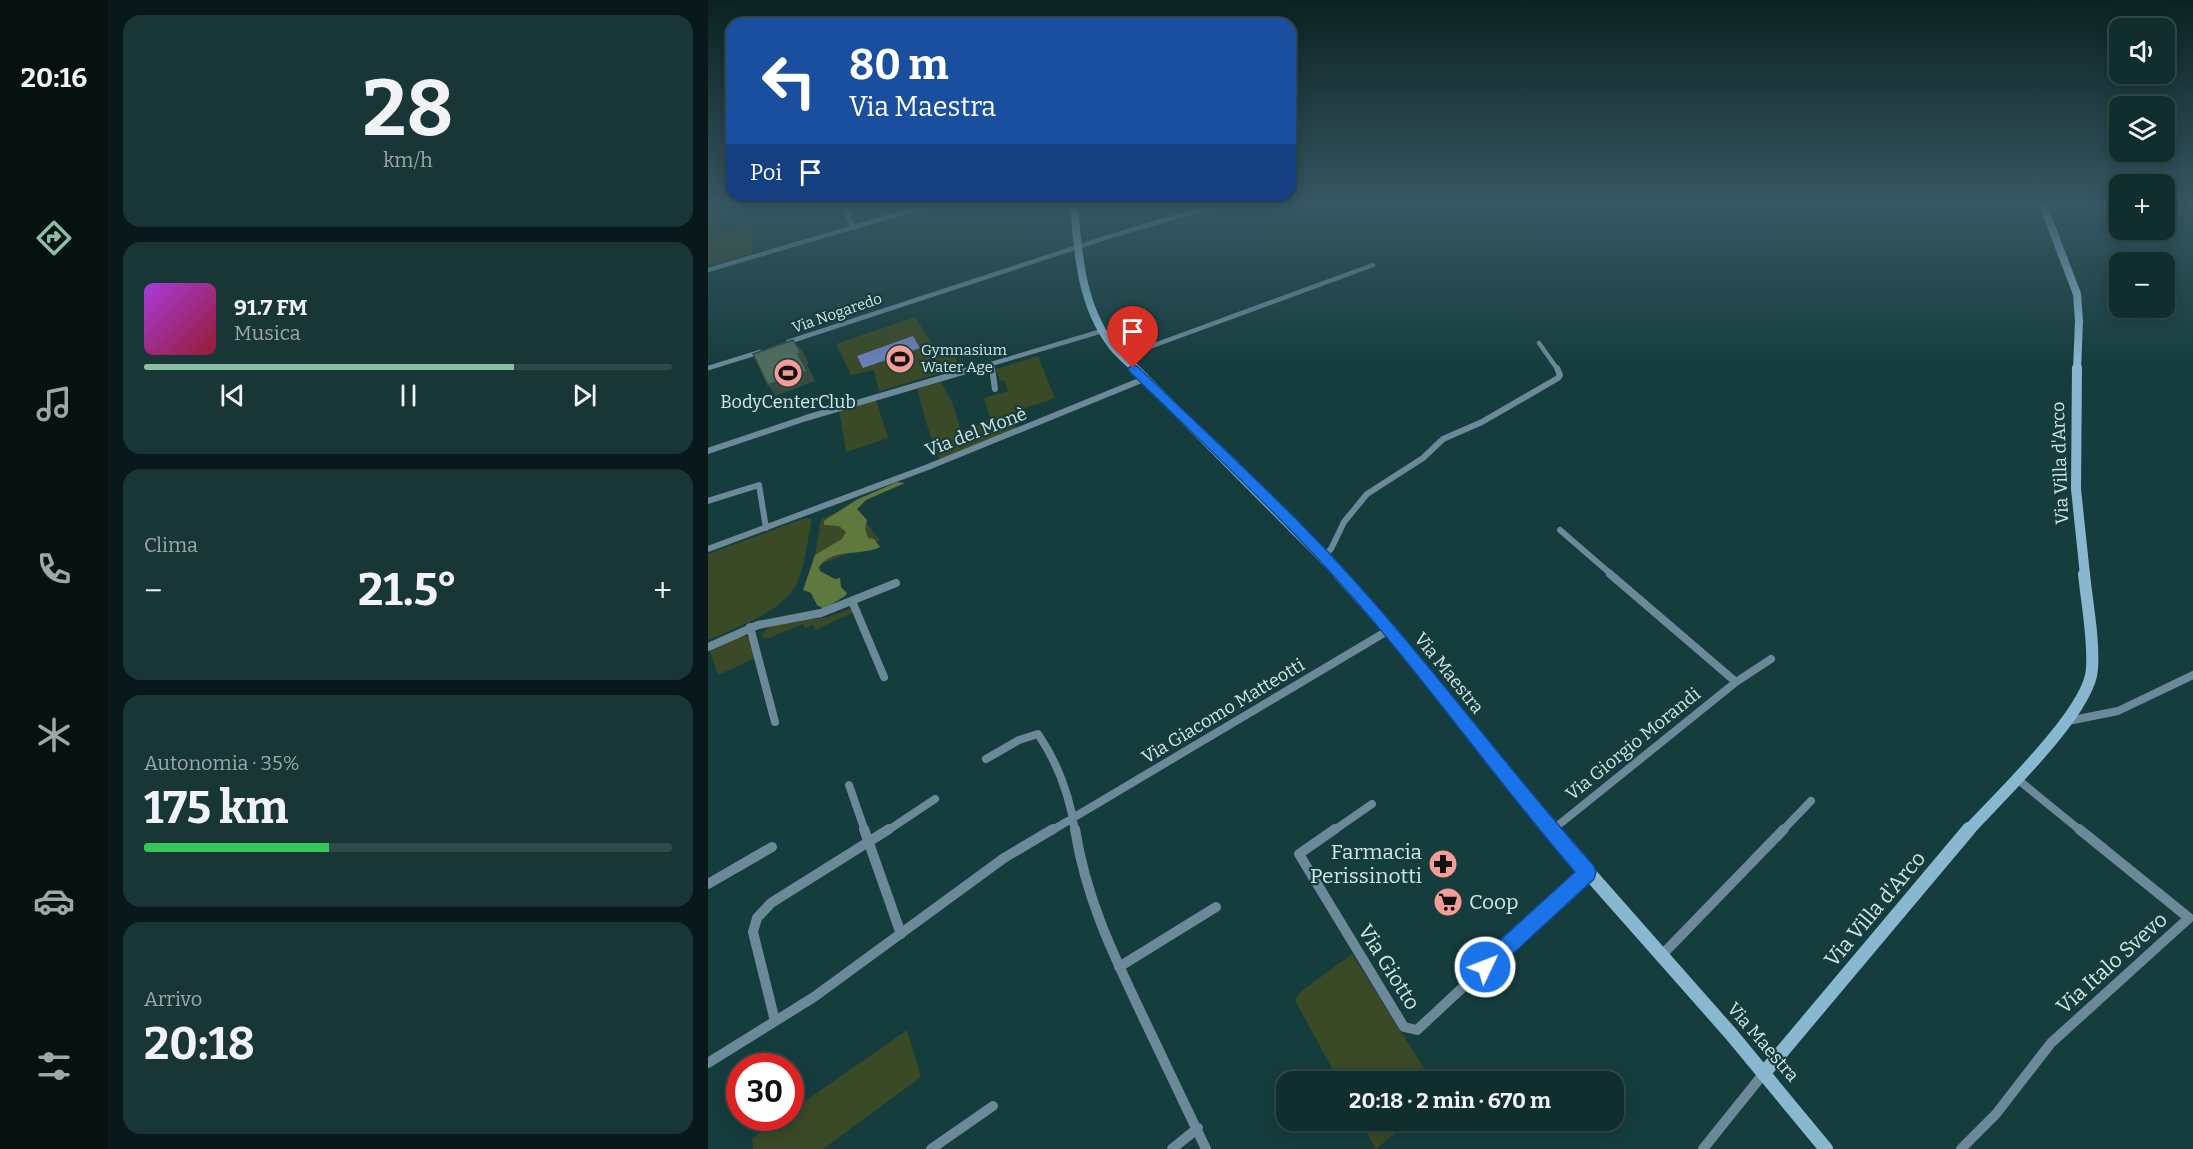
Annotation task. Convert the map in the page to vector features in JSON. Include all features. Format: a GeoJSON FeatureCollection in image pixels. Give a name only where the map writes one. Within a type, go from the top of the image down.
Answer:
{"type":"FeatureCollection","features":[{"type":"Feature","properties":{"kind":"main road","name":"Via Maestra"},"geometry":{"type":"LineString","coordinates":[[1079,259],[1084,293],[1102,331],[1122,357],[1323,556],[1389,630],[1551,831],[1764,1073],[1826,1149]]}},
{"type":"Feature","properties":{"kind":"main road","name":"Via Villa d'Arco"},"geometry":{"type":"LineString","coordinates":[[1764,1073],[1943,858],[2068,721],[2084,696],[2092,671],[2076,489],[2075,417],[2079,321],[2077,294],[2065,259]]}},
{"type":"Feature","properties":{"kind":"street"},"geometry":{"type":"LineString","coordinates":[[708,270],[746,259]]}},
{"type":"Feature","properties":{"kind":"street","name":"Via Nogaredo"},"geometry":{"type":"LineString","coordinates":[[777,346],[912,300],[1046,259]]}},
{"type":"Feature","properties":{"kind":"street"},"geometry":{"type":"LineString","coordinates":[[1122,357],[1373,265]]}},
{"type":"Feature","properties":{"kind":"street"},"geometry":{"type":"LineString","coordinates":[[708,451],[761,431],[866,399],[1102,331]]}},
{"type":"Feature","properties":{"kind":"street"},"geometry":{"type":"LineString","coordinates":[[1323,556],[1331,549],[1344,522],[1367,494],[1423,458],[1443,439],[1482,422],[1558,378],[1559,369],[1545,354],[1539,343]]}},
{"type":"Feature","properties":{"kind":"street"},"geometry":{"type":"LineString","coordinates":[[708,368],[767,349]]}},
{"type":"Feature","properties":{"kind":"street"},"geometry":{"type":"LineString","coordinates":[[991,364],[995,389]]}},
{"type":"Feature","properties":{"kind":"street","name":"Via del Monè"},"geometry":{"type":"LineString","coordinates":[[708,549],[1049,421],[1144,379]]}},
{"type":"Feature","properties":{"kind":"street"},"geometry":{"type":"LineString","coordinates":[[708,501],[759,484],[766,528]]}},
{"type":"Feature","properties":{"kind":"street"},"geometry":{"type":"LineString","coordinates":[[1560,530],[1736,682]]}},
{"type":"Feature","properties":{"kind":"street"},"geometry":{"type":"LineString","coordinates":[[708,646],[750,627],[821,613],[896,583]]}},
{"type":"Feature","properties":{"kind":"street"},"geometry":{"type":"LineString","coordinates":[[852,601],[884,677]]}},
{"type":"Feature","properties":{"kind":"street"},"geometry":{"type":"LineString","coordinates":[[750,627],[775,722]]}},
{"type":"Feature","properties":{"kind":"street","name":"Via Giacomo Matteotti"},"geometry":{"type":"LineString","coordinates":[[708,1063],[814,997],[1004,858],[1192,749],[1389,630]]}},
{"type":"Feature","properties":{"kind":"street","name":"Via Giorgio Morandi"},"geometry":{"type":"LineString","coordinates":[[1551,831],[1736,682],[1771,659]]}},
{"type":"Feature","properties":{"kind":"street"},"geometry":{"type":"LineString","coordinates":[[2068,721],[2118,711],[2193,675]]}},
{"type":"Feature","properties":{"kind":"street"},"geometry":{"type":"LineString","coordinates":[[986,759],[1019,740],[1038,734],[1050,753],[1073,818],[1081,868],[1093,906],[1119,967],[1198,1128],[1206,1149]]}},
{"type":"Feature","properties":{"kind":"street","name":"Via Italo Svevo"},"geometry":{"type":"LineString","coordinates":[[1961,1149],[1996,1114],[2051,1043],[2189,918],[2016,778]]}},
{"type":"Feature","properties":{"kind":"street"},"geometry":{"type":"LineString","coordinates":[[849,785],[901,934]]}},
{"type":"Feature","properties":{"kind":"street"},"geometry":{"type":"LineString","coordinates":[[775,1021],[753,932],[756,918],[771,903],[869,843],[935,799]]}},
{"type":"Feature","properties":{"kind":"street"},"geometry":{"type":"LineString","coordinates":[[1661,956],[1811,801]]}},
{"type":"Feature","properties":{"kind":"street","name":"Via Giotto"},"geometry":{"type":"LineString","coordinates":[[1372,804],[1299,854],[1404,1027],[1417,1030],[1587,872]]}},
{"type":"Feature","properties":{"kind":"street"},"geometry":{"type":"LineString","coordinates":[[708,884],[772,847]]}},
{"type":"Feature","properties":{"kind":"street"},"geometry":{"type":"LineString","coordinates":[[1119,967],[1216,908]]}},
{"type":"Feature","properties":{"kind":"street"},"geometry":{"type":"LineString","coordinates":[[1703,1149],[1764,1073]]}},
{"type":"Feature","properties":{"kind":"street"},"geometry":{"type":"LineString","coordinates":[[931,1149],[993,1106]]}},
{"type":"Feature","properties":{"kind":"street"},"geometry":{"type":"LineString","coordinates":[[1172,1149],[1198,1128]]}},
{"type":"Feature","properties":{"kind":"green space"},"geometry":{"type":"Polygon","coordinates":[[[708,259],[733,259],[708,266],[708,259]]]}},
{"type":"Feature","properties":{"kind":"green space","name":"Gymnasium Water Age"},"geometry":{"type":"Polygon","coordinates":[[[915,317],[936,350],[952,346],[959,368],[879,391],[874,370],[851,375],[836,344],[915,317]]]}},
{"type":"Feature","properties":{"kind":"green space"},"geometry":{"type":"Polygon","coordinates":[[[1038,356],[1055,398],[1011,413],[1017,431],[940,460],[930,435],[917,389],[941,382],[953,404],[961,431],[991,420],[984,398],[1008,391],[1004,380],[1000,381],[996,369],[1038,356]]]}},
{"type":"Feature","properties":{"kind":"green space"},"geometry":{"type":"Polygon","coordinates":[[[876,400],[888,438],[846,452],[839,409],[876,400]]]}},
{"type":"Feature","properties":{"kind":"green space"},"geometry":{"type":"Polygon","coordinates":[[[897,482],[905,483],[866,500],[857,509],[867,520],[865,529],[868,538],[874,539],[880,547],[864,552],[839,555],[825,561],[819,567],[820,571],[835,579],[840,578],[841,587],[847,593],[824,609],[817,605],[811,593],[803,590],[815,555],[842,539],[846,532],[839,526],[824,525],[824,521],[856,500],[897,482]]]}},
{"type":"Feature","properties":{"kind":"green space"},"geometry":{"type":"Polygon","coordinates":[[[853,505],[880,541],[813,567],[821,519],[853,505]]]}},
{"type":"Feature","properties":{"kind":"green space"},"geometry":{"type":"Polygon","coordinates":[[[805,518],[812,519],[806,552],[800,576],[790,593],[770,611],[758,618],[708,640],[708,554],[805,518]]]}},
{"type":"Feature","properties":{"kind":"green space"},"geometry":{"type":"Polygon","coordinates":[[[850,609],[854,612],[815,630],[813,625],[805,628],[803,624],[769,638],[763,638],[762,635],[770,626],[828,617],[850,609]]]}},
{"type":"Feature","properties":{"kind":"green space"},"geometry":{"type":"Polygon","coordinates":[[[743,635],[750,638],[755,658],[718,675],[710,651],[743,635]]]}},
{"type":"Feature","properties":{"kind":"green space"},"geometry":{"type":"Polygon","coordinates":[[[1352,954],[1426,1071],[1334,1071],[1295,1000],[1299,993],[1352,954]]]}},
{"type":"Feature","properties":{"kind":"green space"},"geometry":{"type":"Polygon","coordinates":[[[907,1030],[921,1077],[823,1149],[753,1149],[752,1138],[762,1131],[804,1131],[804,1102],[907,1030]]]}},
{"type":"Feature","properties":{"kind":"green space"},"geometry":{"type":"Polygon","coordinates":[[[1366,1131],[1397,1131],[1376,1149],[1366,1131]]]}},
{"type":"Feature","properties":{"kind":"water"},"geometry":{"type":"Polygon","coordinates":[[[913,336],[920,348],[863,368],[857,356],[913,336]]]}},
{"type":"Feature","properties":{"kind":"building"},"geometry":{"type":"Polygon","coordinates":[[[793,340],[801,353],[798,354],[807,371],[768,385],[753,354],[793,340]]]}},
{"type":"Feature","properties":{"kind":"place","name":"Gymnasium Water Age"},"geometry":{"type":"Point","coordinates":[900,359]}},
{"type":"Feature","properties":{"kind":"place","name":"BodyCenterClub"},"geometry":{"type":"Point","coordinates":[788,373]}},
{"type":"Feature","properties":{"kind":"place","name":"Farmacia Perissinotti"},"geometry":{"type":"Point","coordinates":[1443,864]}},
{"type":"Feature","properties":{"kind":"place","name":"Coop"},"geometry":{"type":"Point","coordinates":[1448,902]}},
{"type":"Feature","properties":{"kind":"route"},"geometry":{"type":"LineString","coordinates":[[1133,368],[1257,488],[1323,556],[1389,630],[1551,831],[1587,872],[1485,967]]}}]}
